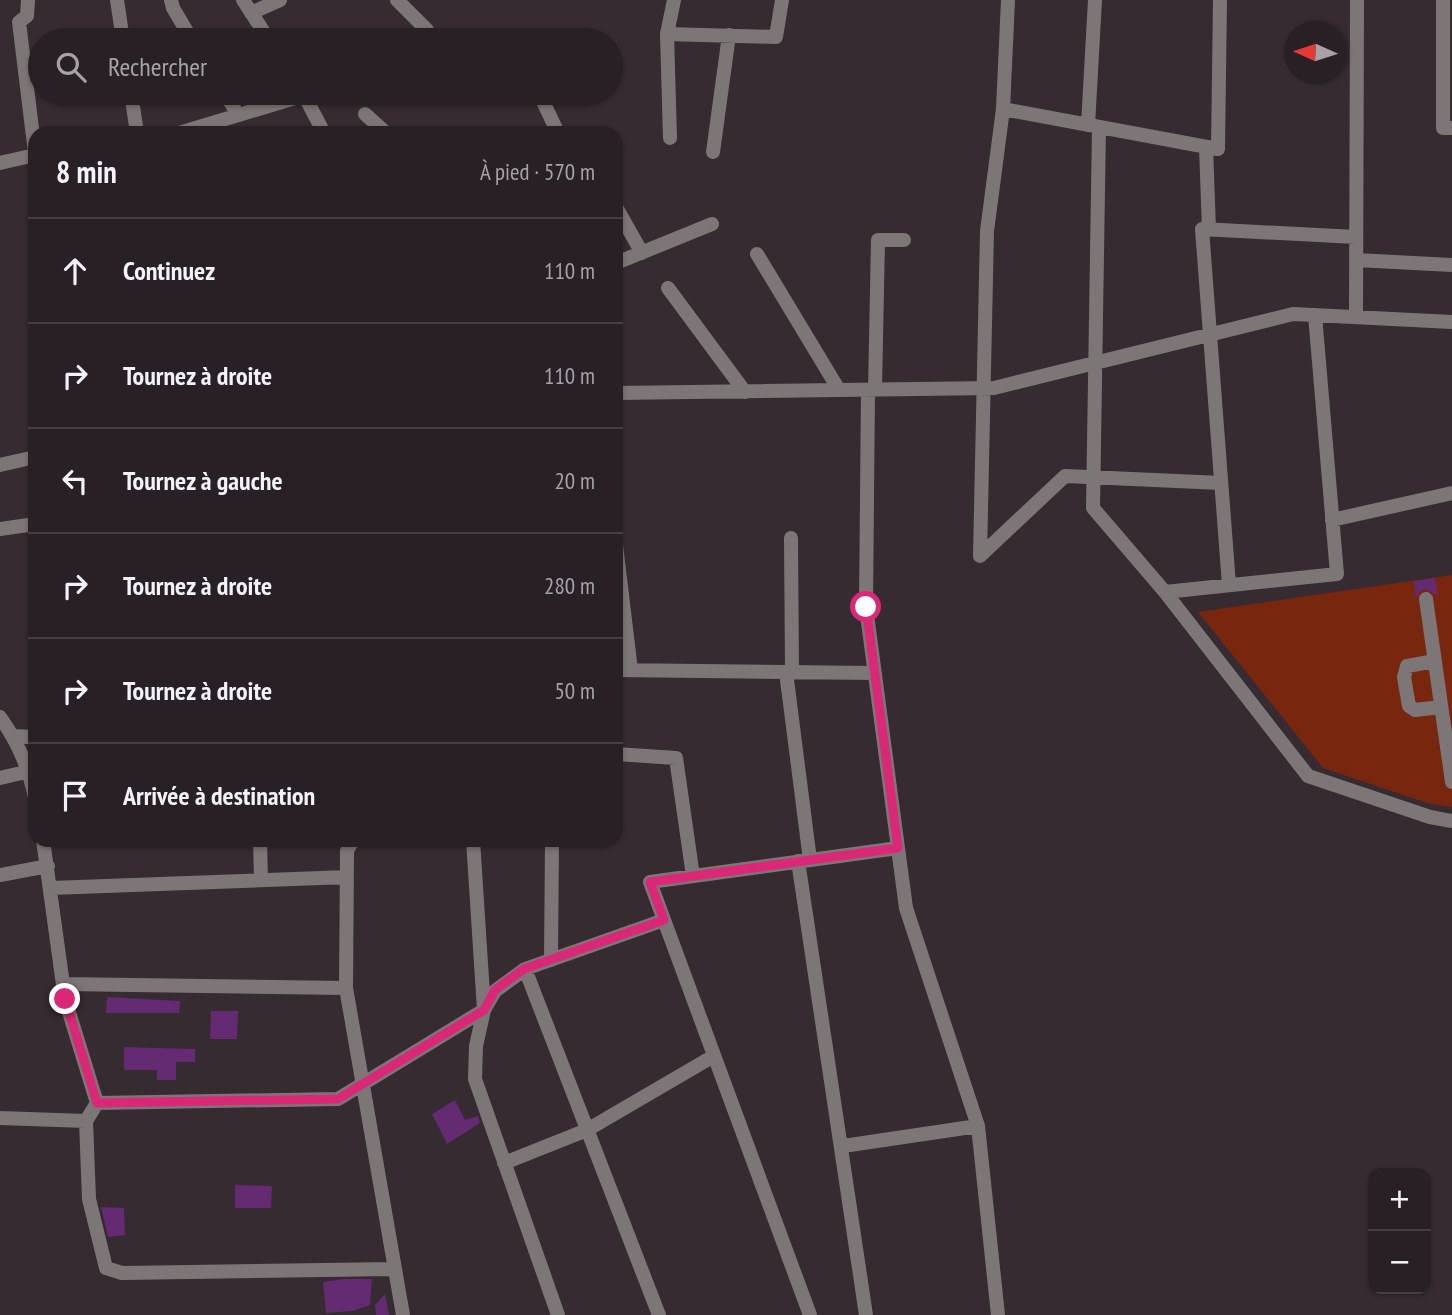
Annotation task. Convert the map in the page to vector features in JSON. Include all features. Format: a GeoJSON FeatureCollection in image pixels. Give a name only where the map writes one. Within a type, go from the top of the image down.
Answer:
{"type":"FeatureCollection","features":[{"type":"Feature","properties":{"kind":"street"},"geometry":{"type":"LineString","coordinates":[[28,0],[27,16],[19,22],[28,96]]}},
{"type":"Feature","properties":{"kind":"street"},"geometry":{"type":"LineString","coordinates":[[117,0],[121,28]]}},
{"type":"Feature","properties":{"kind":"street"},"geometry":{"type":"LineString","coordinates":[[172,0],[173,8],[185,28]]}},
{"type":"Feature","properties":{"kind":"street"},"geometry":{"type":"LineString","coordinates":[[243,0],[261,28]]}},
{"type":"Feature","properties":{"kind":"street"},"geometry":{"type":"LineString","coordinates":[[251,13],[280,0]]}},
{"type":"Feature","properties":{"kind":"street"},"geometry":{"type":"LineString","coordinates":[[397,0],[425,28]]}},
{"type":"Feature","properties":{"kind":"street"},"geometry":{"type":"LineString","coordinates":[[670,138],[667,34],[674,0]]}},
{"type":"Feature","properties":{"kind":"street"},"geometry":{"type":"LineString","coordinates":[[667,34],[776,37],[782,0]]}},
{"type":"Feature","properties":{"kind":"street"},"geometry":{"type":"LineString","coordinates":[[1008,0],[1003,109],[987,231],[980,556],[1065,476],[1221,483]]}},
{"type":"Feature","properties":{"kind":"street"},"geometry":{"type":"LineString","coordinates":[[1095,0],[1096,363],[1093,508],[1165,592],[1308,776],[1430,817],[1452,821]]}},
{"type":"Feature","properties":{"kind":"street"},"geometry":{"type":"LineString","coordinates":[[1003,109],[1218,149],[1220,0]]}},
{"type":"Feature","properties":{"kind":"street"},"geometry":{"type":"LineString","coordinates":[[1356,317],[1357,0]]}},
{"type":"Feature","properties":{"kind":"street"},"geometry":{"type":"LineString","coordinates":[[1444,0],[1443,128],[1452,128]]}},
{"type":"Feature","properties":{"kind":"street"},"geometry":{"type":"LineString","coordinates":[[713,152],[729,35]]}},
{"type":"Feature","properties":{"kind":"street"},"geometry":{"type":"LineString","coordinates":[[29,105],[32,126]]}},
{"type":"Feature","properties":{"kind":"street"},"geometry":{"type":"LineString","coordinates":[[132,105],[135,126]]}},
{"type":"Feature","properties":{"kind":"street"},"geometry":{"type":"LineString","coordinates":[[232,105],[238,115]]}},
{"type":"Feature","properties":{"kind":"street"},"geometry":{"type":"LineString","coordinates":[[202,126],[269,105]]}},
{"type":"Feature","properties":{"kind":"street"},"geometry":{"type":"LineString","coordinates":[[310,105],[320,126]]}},
{"type":"Feature","properties":{"kind":"street"},"geometry":{"type":"LineString","coordinates":[[545,105],[555,126]]}},
{"type":"Feature","properties":{"kind":"street"},"geometry":{"type":"LineString","coordinates":[[365,114],[378,126]]}},
{"type":"Feature","properties":{"kind":"street"},"geometry":{"type":"LineString","coordinates":[[1206,147],[1209,230]]}},
{"type":"Feature","properties":{"kind":"street"},"geometry":{"type":"LineString","coordinates":[[0,163],[28,156]]}},
{"type":"Feature","properties":{"kind":"street"},"geometry":{"type":"LineString","coordinates":[[623,219],[642,253]]}},
{"type":"Feature","properties":{"kind":"street"},"geometry":{"type":"LineString","coordinates":[[623,260],[712,224]]}},
{"type":"Feature","properties":{"kind":"street"},"geometry":{"type":"LineString","coordinates":[[1229,585],[1202,229],[1356,237]]}},
{"type":"Feature","properties":{"kind":"street"},"geometry":{"type":"LineString","coordinates":[[904,240],[878,240],[866,607],[906,908],[978,1126],[998,1315]]}},
{"type":"Feature","properties":{"kind":"street"},"geometry":{"type":"LineString","coordinates":[[757,254],[839,390]]}},
{"type":"Feature","properties":{"kind":"street"},"geometry":{"type":"LineString","coordinates":[[1356,260],[1452,265]]}},
{"type":"Feature","properties":{"kind":"street"},"geometry":{"type":"LineString","coordinates":[[668,288],[745,392]]}},
{"type":"Feature","properties":{"kind":"street"},"geometry":{"type":"LineString","coordinates":[[623,393],[983,388],[1293,314],[1452,322]]}},
{"type":"Feature","properties":{"kind":"street"},"geometry":{"type":"LineString","coordinates":[[1165,592],[1337,575],[1315,315]]}},
{"type":"Feature","properties":{"kind":"street"},"geometry":{"type":"LineString","coordinates":[[0,465],[28,459]]}},
{"type":"Feature","properties":{"kind":"street"},"geometry":{"type":"LineString","coordinates":[[1332,520],[1452,493]]}},
{"type":"Feature","properties":{"kind":"street"},"geometry":{"type":"LineString","coordinates":[[0,530],[28,525]]}},
{"type":"Feature","properties":{"kind":"street"},"geometry":{"type":"LineString","coordinates":[[791,538],[789,672],[804,861],[866,1315]]}},
{"type":"Feature","properties":{"kind":"street"},"geometry":{"type":"LineString","coordinates":[[1426,599],[1452,782]]}},
{"type":"Feature","properties":{"kind":"street"},"geometry":{"type":"LineString","coordinates":[[1435,661],[1407,666],[1404,677],[1409,706],[1415,710],[1441,707]]}},
{"type":"Feature","properties":{"kind":"street"},"geometry":{"type":"LineString","coordinates":[[623,670],[875,673]]}},
{"type":"Feature","properties":{"kind":"street"},"geometry":{"type":"LineString","coordinates":[[0,717],[28,767]]}},
{"type":"Feature","properties":{"kind":"street"},"geometry":{"type":"LineString","coordinates":[[13,736],[28,737]]}},
{"type":"Feature","properties":{"kind":"street"},"geometry":{"type":"LineString","coordinates":[[623,754],[676,758],[693,876]]}},
{"type":"Feature","properties":{"kind":"street"},"geometry":{"type":"LineString","coordinates":[[0,778],[28,771]]}},
{"type":"Feature","properties":{"kind":"street"},"geometry":{"type":"LineString","coordinates":[[44,847],[63,984],[97,1103],[86,1121],[89,1199],[106,1268],[122,1273],[393,1269]]}},
{"type":"Feature","properties":{"kind":"street"},"geometry":{"type":"LineString","coordinates":[[260,847],[261,880]]}},
{"type":"Feature","properties":{"kind":"street"},"geometry":{"type":"LineString","coordinates":[[349,847],[346,988],[403,1315]]}},
{"type":"Feature","properties":{"kind":"street"},"geometry":{"type":"LineString","coordinates":[[473,847],[484,1010],[476,1046],[475,1079],[558,1315]]}},
{"type":"Feature","properties":{"kind":"street"},"geometry":{"type":"LineString","coordinates":[[551,960],[552,847]]}},
{"type":"Feature","properties":{"kind":"street"},"geometry":{"type":"LineString","coordinates":[[810,1315],[712,1057],[650,882],[898,848]]}},
{"type":"Feature","properties":{"kind":"street"},"geometry":{"type":"LineString","coordinates":[[0,875],[48,866]]}},
{"type":"Feature","properties":{"kind":"street"},"geometry":{"type":"LineString","coordinates":[[51,888],[347,877]]}},
{"type":"Feature","properties":{"kind":"street"},"geometry":{"type":"LineString","coordinates":[[97,1103],[338,1099],[484,1010],[495,990],[524,969],[664,920]]}},
{"type":"Feature","properties":{"kind":"street"},"geometry":{"type":"LineString","coordinates":[[524,969],[659,1315]]}},
{"type":"Feature","properties":{"kind":"street"},"geometry":{"type":"LineString","coordinates":[[63,984],[346,988]]}},
{"type":"Feature","properties":{"kind":"street"},"geometry":{"type":"LineString","coordinates":[[504,1163],[587,1130],[712,1057]]}},
{"type":"Feature","properties":{"kind":"street"},"geometry":{"type":"LineString","coordinates":[[0,1118],[86,1121]]}},
{"type":"Feature","properties":{"kind":"street"},"geometry":{"type":"LineString","coordinates":[[843,1146],[978,1126]]}},
{"type":"Feature","properties":{"kind":"shaded area"},"geometry":{"type":"Polygon","coordinates":[[[1452,575],[1452,807],[1427,803],[1323,768],[1198,612],[1452,575]]]}},
{"type":"Feature","properties":{"kind":"building"},"geometry":{"type":"Polygon","coordinates":[[[1435,578],[1438,596],[1425,589],[1416,599],[1414,581],[1435,578]]]}},
{"type":"Feature","properties":{"kind":"building"},"geometry":{"type":"Polygon","coordinates":[[[107,997],[180,1001],[179,1013],[106,1013],[107,997]]]}},
{"type":"Feature","properties":{"kind":"building"},"geometry":{"type":"Polygon","coordinates":[[[211,1011],[238,1011],[237,1039],[210,1039],[211,1011]]]}},
{"type":"Feature","properties":{"kind":"building"},"geometry":{"type":"Polygon","coordinates":[[[124,1047],[195,1049],[195,1062],[176,1062],[176,1080],[157,1080],[157,1070],[124,1070],[124,1047]]]}},
{"type":"Feature","properties":{"kind":"building"},"geometry":{"type":"Polygon","coordinates":[[[455,1100],[465,1120],[478,1116],[480,1123],[447,1144],[432,1114],[455,1100]]]}},
{"type":"Feature","properties":{"kind":"building"},"geometry":{"type":"Polygon","coordinates":[[[235,1185],[272,1186],[271,1208],[235,1208],[235,1185]]]}},
{"type":"Feature","properties":{"kind":"building"},"geometry":{"type":"Polygon","coordinates":[[[101,1207],[124,1208],[125,1235],[108,1237],[101,1207]]]}},
{"type":"Feature","properties":{"kind":"building"},"geometry":{"type":"Polygon","coordinates":[[[372,1279],[370,1305],[352,1311],[326,1313],[323,1282],[372,1279]]]}},
{"type":"Feature","properties":{"kind":"building"},"geometry":{"type":"Polygon","coordinates":[[[385,1294],[389,1315],[376,1315],[375,1305],[385,1294]]]}},
{"type":"Feature","properties":{"kind":"route"},"geometry":{"type":"LineString","coordinates":[[65,999],[97,1103],[338,1099],[484,1010],[495,990],[524,969],[664,920],[650,882],[898,848],[866,607]]}}]}
